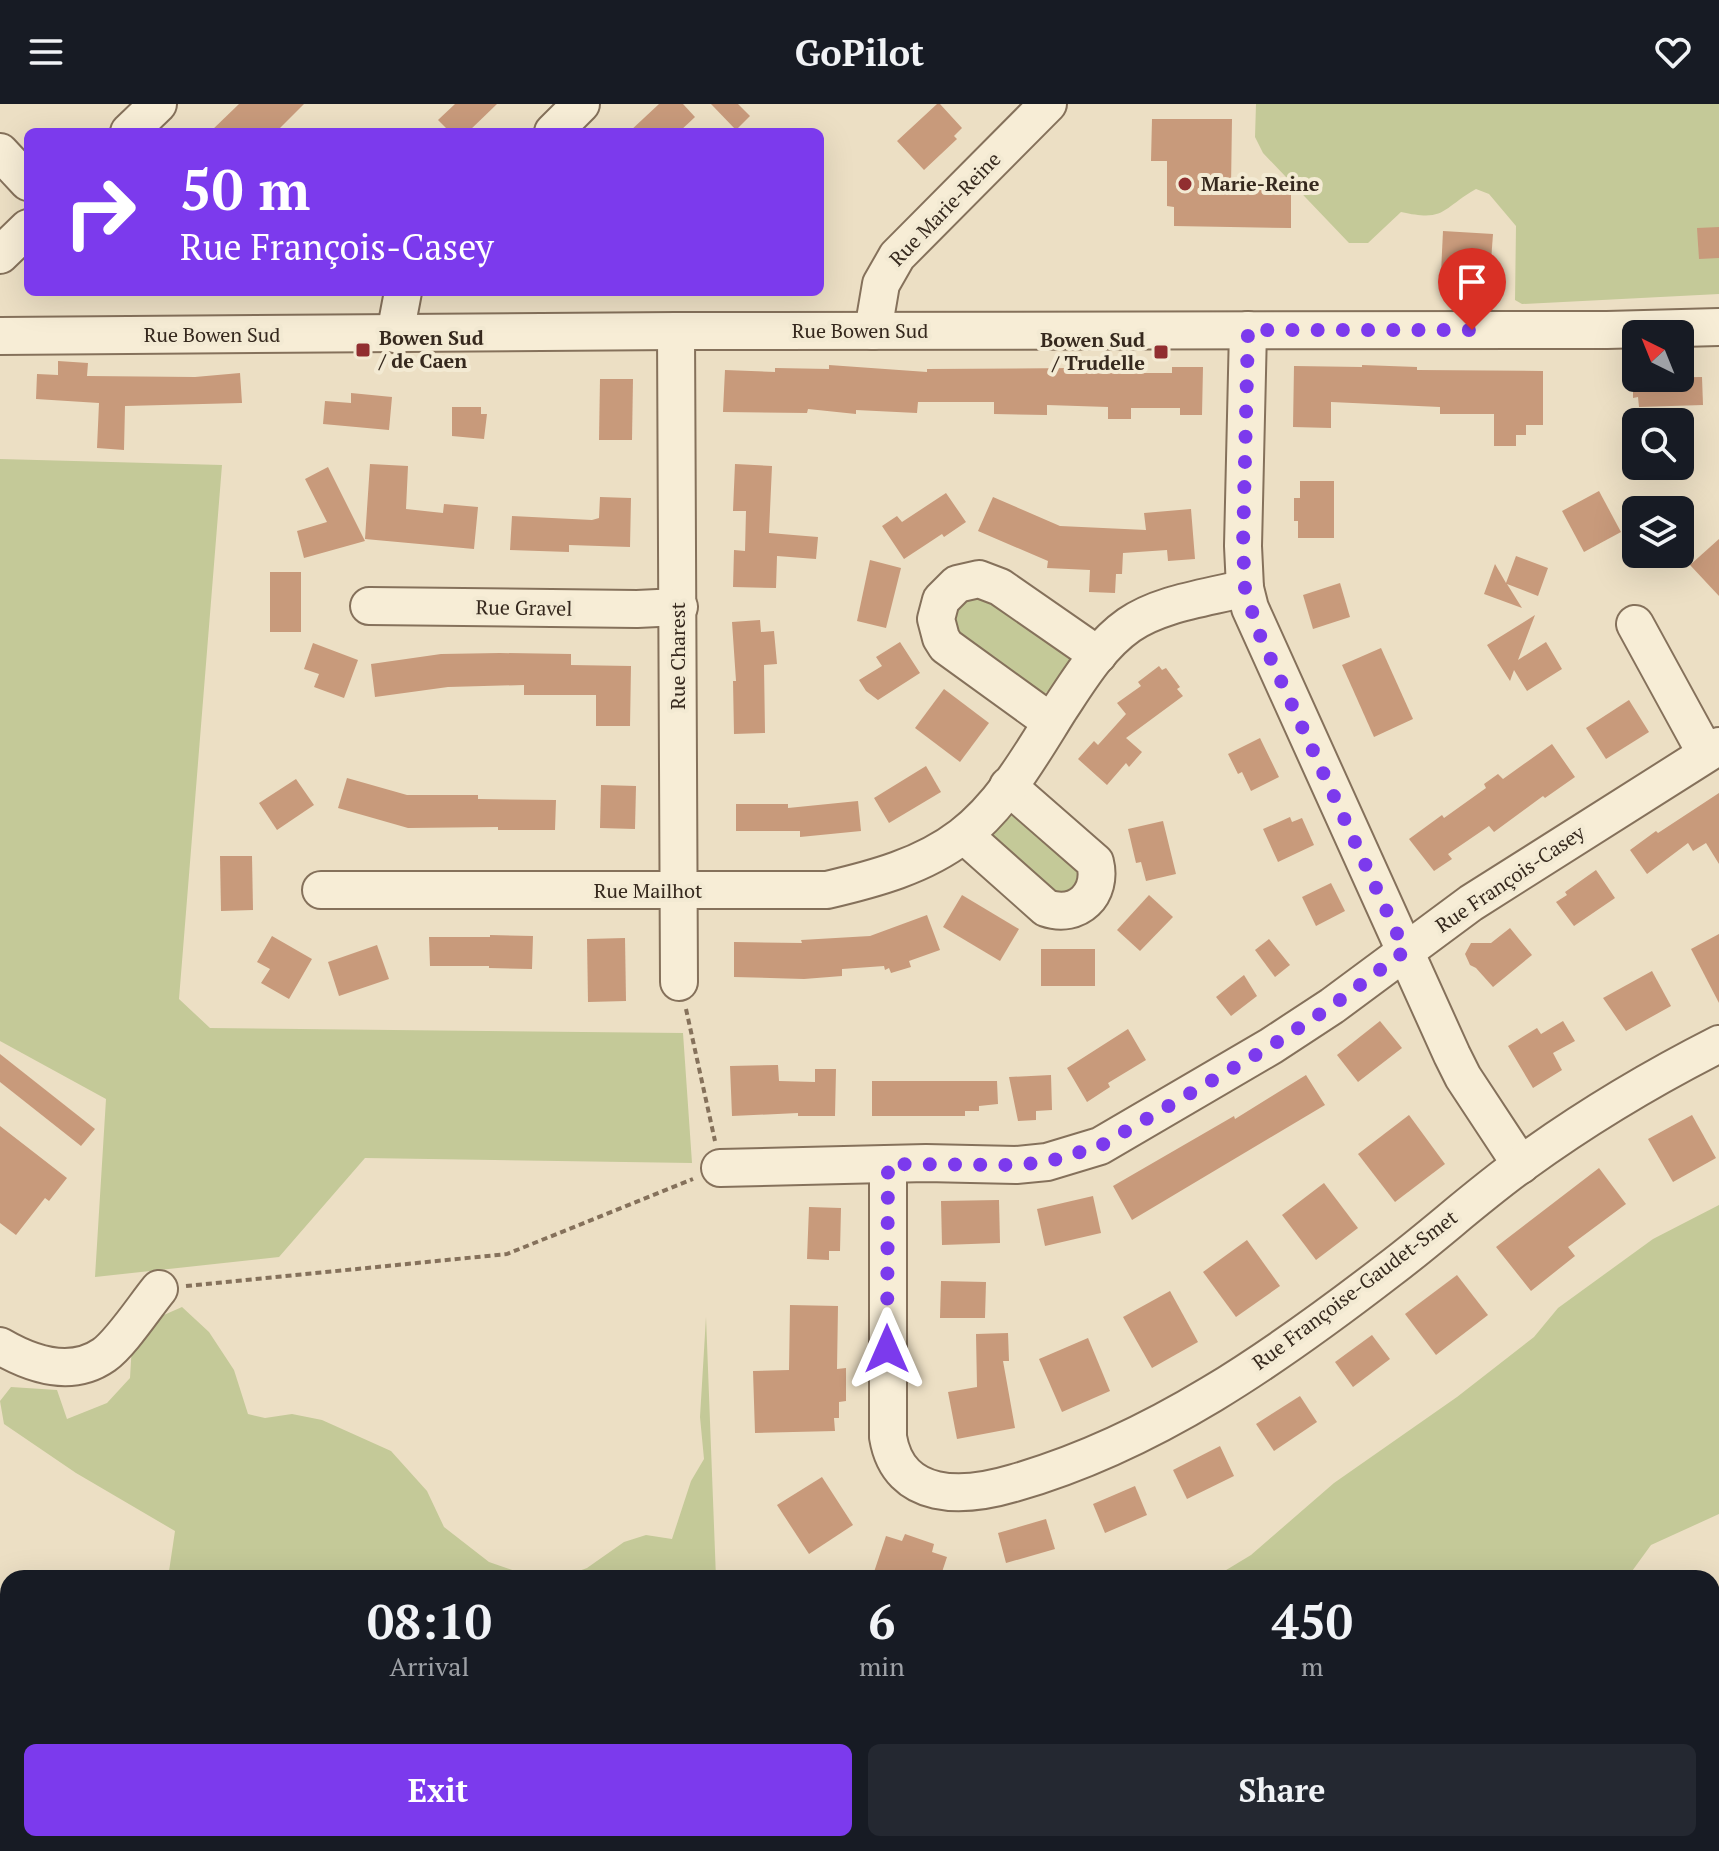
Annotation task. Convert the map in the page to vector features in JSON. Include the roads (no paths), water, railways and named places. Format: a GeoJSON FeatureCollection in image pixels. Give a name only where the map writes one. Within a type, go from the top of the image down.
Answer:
{"type":"FeatureCollection","features":[{"type":"Feature","properties":{"kind":"street"},"geometry":{"type":"LineString","coordinates":[[133,128],[158,104]]}},
{"type":"Feature","properties":{"kind":"street"},"geometry":{"type":"LineString","coordinates":[[557,128],[581,104]]}},
{"type":"Feature","properties":{"kind":"street","name":"Rue Marie-Reine"},"geometry":{"type":"LineString","coordinates":[[873,331],[881,284],[897,256],[1048,104]]}},
{"type":"Feature","properties":{"kind":"street"},"geometry":{"type":"LineString","coordinates":[[0,152],[24,178]]}},
{"type":"Feature","properties":{"kind":"street"},"geometry":{"type":"LineString","coordinates":[[0,255],[24,232]]}},
{"type":"Feature","properties":{"kind":"street"},"geometry":{"type":"LineString","coordinates":[[395,334],[402,296]]}},
{"type":"Feature","properties":{"kind":"street","name":"Rue Bowen Sud"},"geometry":{"type":"LineString","coordinates":[[0,336],[676,331],[1607,330],[1719,327]]}},
{"type":"Feature","properties":{"kind":"street"},"geometry":{"type":"LineString","coordinates":[[1248,330],[1243,546],[1245,588],[1258,631],[1463,1077],[1521,1165]]}},
{"type":"Feature","properties":{"kind":"street","name":"Rue Charest"},"geometry":{"type":"LineString","coordinates":[[676,331],[679,982]]}},
{"type":"Feature","properties":{"kind":"street"},"geometry":{"type":"LineString","coordinates":[[1051,722],[946,646],[936,619],[941,600],[957,584],[968,580],[990,581],[1098,655]]}},
{"type":"Feature","properties":{"kind":"street","name":"Rue Mailhot"},"geometry":{"type":"LineString","coordinates":[[321,890],[827,890],[898,870],[940,851],[964,835],[1008,786],[1113,638],[1150,613],[1245,588]]}},
{"type":"Feature","properties":{"kind":"street","name":"Rue Gravel"},"geometry":{"type":"LineString","coordinates":[[369,606],[679,607]]}},
{"type":"Feature","properties":{"kind":"street"},"geometry":{"type":"LineString","coordinates":[[1635,624],[1712,749]]}},
{"type":"Feature","properties":{"kind":"street","name":"Rue François-Casey"},"geometry":{"type":"LineString","coordinates":[[720,1168],[1016,1165],[1047,1162],[1100,1146],[1271,1046],[1332,1006],[1495,886],[1712,749]]}},
{"type":"Feature","properties":{"kind":"street"},"geometry":{"type":"LineString","coordinates":[[964,835],[1046,908],[1056,911],[1076,909],[1092,896],[1096,885],[1095,862],[1008,786]]}},
{"type":"Feature","properties":{"kind":"street","name":"Rue Françoise-Gaudet-Smet"},"geometry":{"type":"LineString","coordinates":[[888,1164],[888,1437],[891,1454],[901,1470],[920,1485],[959,1494],[990,1490],[1061,1470],[1110,1449],[1199,1402],[1317,1324],[1521,1165],[1637,1087],[1719,1044]]}},
{"type":"Feature","properties":{"kind":"street"},"geometry":{"type":"LineString","coordinates":[[0,1346],[22,1359],[62,1368],[86,1365],[106,1354],[159,1289]]}},
{"type":"Feature","properties":{"kind":"place","name":"Marie-Reine"},"geometry":{"type":"Point","coordinates":[1185,184]}},
{"type":"Feature","properties":{"kind":"place","name":"Bowen Sud / de Caen"},"geometry":{"type":"Point","coordinates":[363,350]}},
{"type":"Feature","properties":{"kind":"place","name":"Bowen Sud / Trudelle"},"geometry":{"type":"Point","coordinates":[1161,352]}}]}
